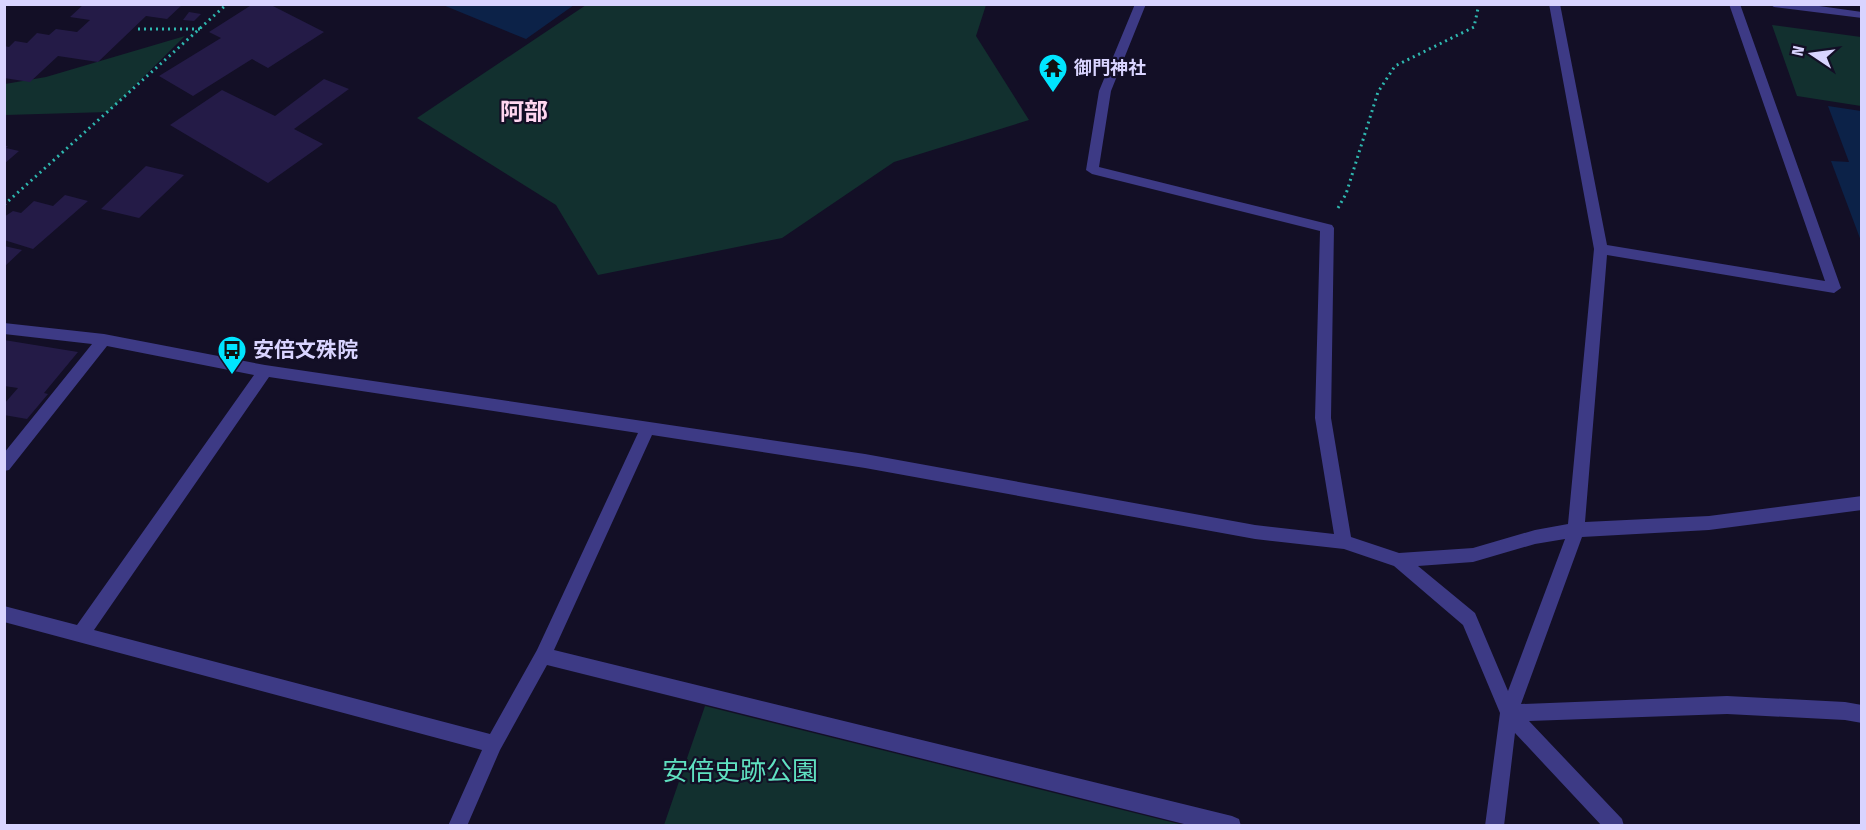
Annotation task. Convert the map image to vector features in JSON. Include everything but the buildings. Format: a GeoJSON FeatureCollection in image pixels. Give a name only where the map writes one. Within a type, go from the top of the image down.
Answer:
{"type":"FeatureCollection","features":[{"type":"Feature","properties":{"kind":"street"},"geometry":{"type":"LineString","coordinates":[[1141,4],[1105,91],[1092,170],[1327,228],[1323,418],[1344,542]]}},
{"type":"Feature","properties":{"kind":"street"},"geometry":{"type":"LineString","coordinates":[[1494,825],[1509,713],[1576,530],[1601,249],[1554,4]]}},
{"type":"Feature","properties":{"kind":"street"},"geometry":{"type":"LineString","coordinates":[[1601,249],[1833,288],[1734,4]]}},
{"type":"Feature","properties":{"kind":"street"},"geometry":{"type":"LineString","coordinates":[[1774,4],[1862,15]]}},
{"type":"Feature","properties":{"kind":"street"},"geometry":{"type":"LineString","coordinates":[[4,328],[104,340],[265,370],[876,463],[1255,532],[1344,542],[1399,560],[1473,555],[1535,537],[1576,530],[1709,523],[1862,503]]}},
{"type":"Feature","properties":{"kind":"street"},"geometry":{"type":"LineString","coordinates":[[4,465],[104,340]]}},
{"type":"Feature","properties":{"kind":"street"},"geometry":{"type":"LineString","coordinates":[[81,634],[265,370]]}},
{"type":"Feature","properties":{"kind":"street"},"geometry":{"type":"LineString","coordinates":[[457,825],[494,744],[543,656],[648,427]]}},
{"type":"Feature","properties":{"kind":"street"},"geometry":{"type":"LineString","coordinates":[[1399,560],[1469,619],[1509,713],[1615,825]]}},
{"type":"Feature","properties":{"kind":"street"},"geometry":{"type":"LineString","coordinates":[[4,614],[494,744]]}},
{"type":"Feature","properties":{"kind":"street"},"geometry":{"type":"LineString","coordinates":[[543,656],[1232,825]]}},
{"type":"Feature","properties":{"kind":"street"},"geometry":{"type":"LineString","coordinates":[[1509,713],[1727,705],[1845,711],[1862,714]]}},
{"type":"Feature","properties":{"kind":"path"},"geometry":{"type":"LineString","coordinates":[[4,205],[202,29],[227,4]]}},
{"type":"Feature","properties":{"kind":"path"},"geometry":{"type":"LineString","coordinates":[[1327,228],[1346,194],[1378,92],[1395,66],[1474,27],[1479,4]]}},
{"type":"Feature","properties":{"kind":"path"},"geometry":{"type":"LineString","coordinates":[[138,29],[202,29]]}},
{"type":"Feature","properties":{"kind":"green space"},"geometry":{"type":"Polygon","coordinates":[[[586,5],[986,5],[976,36],[1029,120],[894,162],[782,238],[598,275],[556,205],[417,118],[586,5]]]}},
{"type":"Feature","properties":{"kind":"green space"},"geometry":{"type":"Polygon","coordinates":[[[1772,25],[1861,37],[1861,106],[1797,96],[1772,25]]]}},
{"type":"Feature","properties":{"kind":"green space"},"geometry":{"type":"Polygon","coordinates":[[[185,36],[108,112],[5,115],[5,84],[46,77],[185,36]]]}},
{"type":"Feature","properties":{"kind":"green space","name":"安倍史跡公園"},"geometry":{"type":"Polygon","coordinates":[[[705,706],[1183,825],[664,825],[705,706]]]}},
{"type":"Feature","properties":{"kind":"water"},"geometry":{"type":"Polygon","coordinates":[[[443,5],[574,5],[526,39],[443,5]]]}},
{"type":"Feature","properties":{"kind":"water"},"geometry":{"type":"Polygon","coordinates":[[[1828,106],[1861,111],[1861,241],[1831,161],[1849,162],[1828,106]]]}},
{"type":"Feature","properties":{"kind":"place","name":"御門神社"},"geometry":{"type":"Point","coordinates":[1053,94]}},
{"type":"Feature","properties":{"kind":"place","name":"安倍文殊院"},"geometry":{"type":"Point","coordinates":[232,376]}},
{"type":"Feature","properties":{"kind":"district","name":"阿部"},"geometry":{"type":"Point","coordinates":[524,112]}}]}
